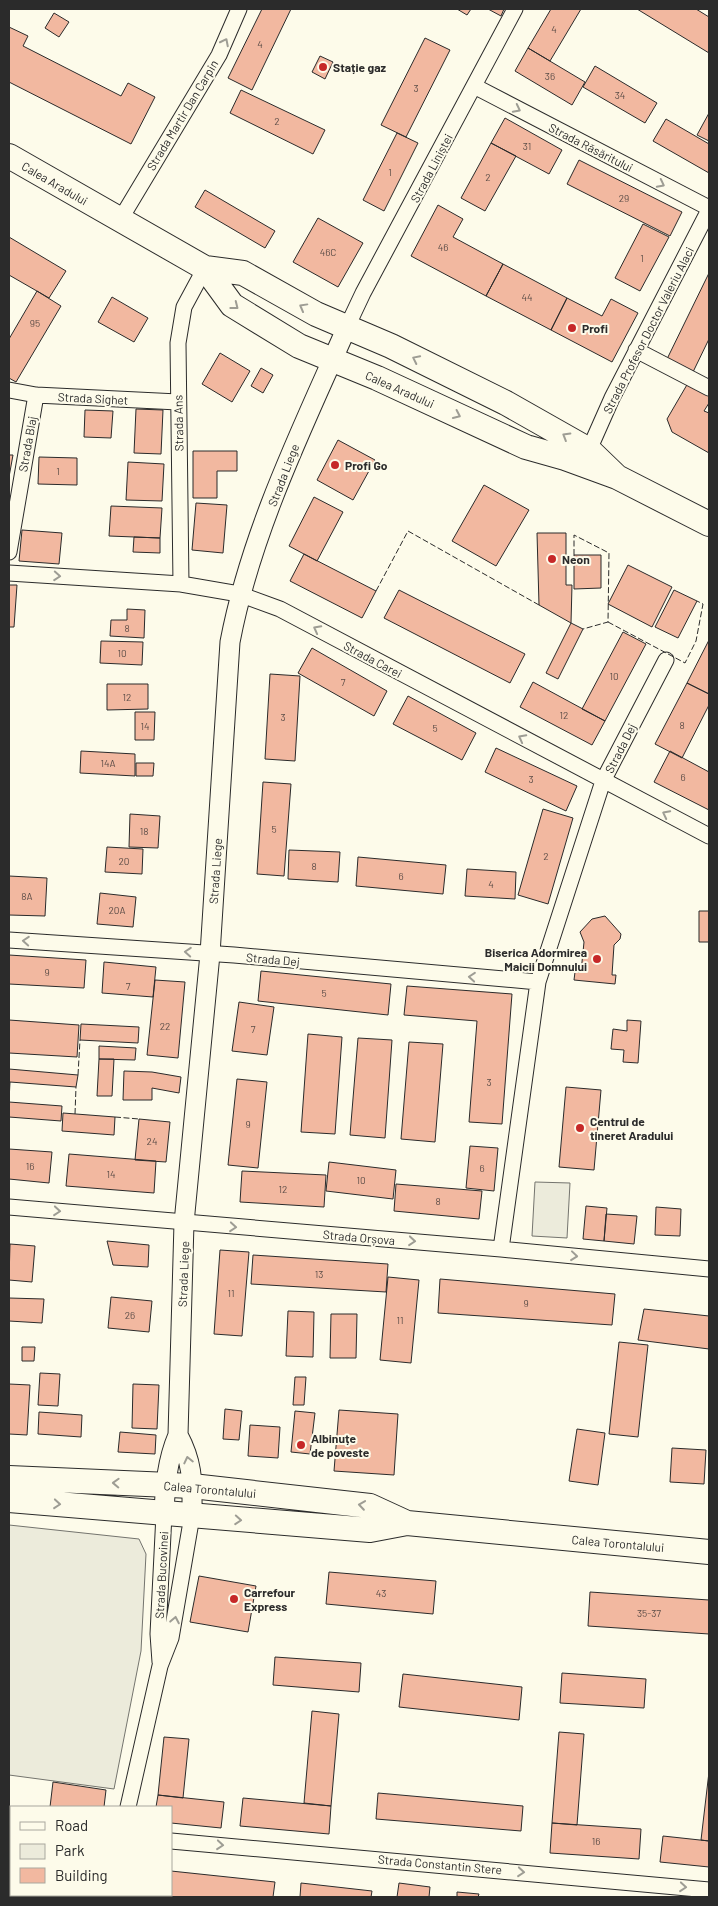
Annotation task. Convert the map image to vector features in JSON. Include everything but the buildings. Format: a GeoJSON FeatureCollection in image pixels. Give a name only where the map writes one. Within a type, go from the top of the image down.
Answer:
{"type":"FeatureCollection","features":[{"type":"Feature","properties":{"kind":"main road","name":"Calea Aradului"},"geometry":{"type":"LineString","coordinates":[[9,156],[205,268],[243,273],[316,314],[391,346],[514,408],[589,450],[617,477]]}},
{"type":"Feature","properties":{"kind":"main road","name":"Calea Aradului"},"geometry":{"type":"LineString","coordinates":[[205,268],[232,305],[298,346],[526,447],[565,458],[617,477],[709,524]]}},
{"type":"Feature","properties":{"kind":"main road","name":"Calea Torontalului"},"geometry":{"type":"LineString","coordinates":[[9,1478],[192,1486],[370,1506],[407,1522],[709,1552]]}},
{"type":"Feature","properties":{"kind":"main road","name":"Calea Torontalului"},"geometry":{"type":"LineString","coordinates":[[9,1500],[370,1530],[407,1522]]}},
{"type":"Feature","properties":{"kind":"street","name":"Strada Martir Dan Carpin"},"geometry":{"type":"LineString","coordinates":[[120,220],[219,55],[239,9]]}},
{"type":"Feature","properties":{"kind":"street","name":"Strada Liniștei"},"geometry":{"type":"LineString","coordinates":[[347,328],[363,293],[515,9]]}},
{"type":"Feature","properties":{"kind":"street","name":"Strada Răsăritului"},"geometry":{"type":"LineString","coordinates":[[474,86],[709,209]]}},
{"type":"Feature","properties":{"kind":"street","name":"Strada Profesor Doctor Valeriu Alaci"},"geometry":{"type":"LineString","coordinates":[[589,450],[636,350],[709,209]]}},
{"type":"Feature","properties":{"kind":"street","name":"Strada Ans"},"geometry":{"type":"LineString","coordinates":[[181,584],[178,402],[180,322],[184,307],[205,268]]}},
{"type":"Feature","properties":{"kind":"street","name":"Strada Liege"},"geometry":{"type":"LineString","coordinates":[[165,1485],[170,1455],[178,1435],[184,1223],[210,954],[230,642],[239,594],[288,460],[347,328]]}},
{"type":"Feature","properties":{"kind":"street"},"geometry":{"type":"LineString","coordinates":[[636,350],[709,388]]}},
{"type":"Feature","properties":{"kind":"street","name":"Strada Sighet"},"geometry":{"type":"LineString","coordinates":[[9,390],[36,395],[178,402]]}},
{"type":"Feature","properties":{"kind":"street","name":"Strada Blaj"},"geometry":{"type":"LineString","coordinates":[[9,552],[36,395]]}},
{"type":"Feature","properties":{"kind":"street","name":"Strada Carei"},"geometry":{"type":"LineString","coordinates":[[9,573],[181,584],[239,594],[280,609],[709,836]]}},
{"type":"Feature","properties":{"kind":"street","name":"Strada Dej"},"geometry":{"type":"LineString","coordinates":[[501,1249],[538,982],[603,781],[666,660]]}},
{"type":"Feature","properties":{"kind":"street","name":"Strada Dej"},"geometry":{"type":"LineString","coordinates":[[9,940],[210,954],[538,982]]}},
{"type":"Feature","properties":{"kind":"street","name":"Strada Orșova"},"geometry":{"type":"LineString","coordinates":[[9,1207],[501,1249],[709,1269]]}},
{"type":"Feature","properties":{"kind":"street","name":"Strada Liege"},"geometry":{"type":"LineString","coordinates":[[178,1435],[189,1456],[192,1516]]}},
{"type":"Feature","properties":{"kind":"street","name":"Strada Bucovinei"},"geometry":{"type":"LineString","coordinates":[[160,1666],[158,1634],[165,1485]]}},
{"type":"Feature","properties":{"kind":"street","name":"Strada Bucovinei"},"geometry":{"type":"LineString","coordinates":[[128,1806],[160,1666],[171,1638],[192,1516]]}},
{"type":"Feature","properties":{"kind":"street","name":"Strada Constantin Stere"},"geometry":{"type":"LineString","coordinates":[[172,1841],[709,1890]]}},
{"type":"Feature","properties":{"kind":"green space"},"geometry":{"type":"Polygon","coordinates":[[[535,1182],[570,1183],[567,1238],[532,1236],[535,1182]]]}},
{"type":"Feature","properties":{"kind":"green space"},"geometry":{"type":"Polygon","coordinates":[[[9,1525],[139,1539],[146,1554],[141,1651],[114,1789],[9,1775],[9,1525]]]}},
{"type":"Feature","properties":{"kind":"fence"},"geometry":{"type":"LineString","coordinates":[[376,591],[408,531],[539,605]]}},
{"type":"Feature","properties":{"kind":"fence"},"geometry":{"type":"LineString","coordinates":[[574,555],[574,535],[609,553],[608,622],[583,629]]}},
{"type":"Feature","properties":{"kind":"fence"},"geometry":{"type":"LineString","coordinates":[[608,622],[685,663],[696,641],[703,604],[697,601]]}},
{"type":"Feature","properties":{"kind":"fence"},"geometry":{"type":"LineString","coordinates":[[78,1075],[80,1040]]}},
{"type":"Feature","properties":{"kind":"fence"},"geometry":{"type":"LineString","coordinates":[[75,1114],[76,1087]]}},
{"type":"Feature","properties":{"kind":"fence"},"geometry":{"type":"LineString","coordinates":[[115,1117],[139,1119]]}},
{"type":"Feature","properties":{"kind":"place","name":"Stație gaz"},"geometry":{"type":"Point","coordinates":[323,67]}},
{"type":"Feature","properties":{"kind":"place","name":"Profi"},"geometry":{"type":"Point","coordinates":[572,328]}},
{"type":"Feature","properties":{"kind":"place","name":"Profi Go"},"geometry":{"type":"Point","coordinates":[335,465]}},
{"type":"Feature","properties":{"kind":"place","name":"Neon"},"geometry":{"type":"Point","coordinates":[552,559]}},
{"type":"Feature","properties":{"kind":"place","name":"Biserica Adormirea Maicii Domnului"},"geometry":{"type":"Point","coordinates":[597,959]}},
{"type":"Feature","properties":{"kind":"place","name":"Centrul de tineret Aradului"},"geometry":{"type":"Point","coordinates":[580,1128]}},
{"type":"Feature","properties":{"kind":"place","name":"Albinuțe de poveste"},"geometry":{"type":"Point","coordinates":[301,1445]}},
{"type":"Feature","properties":{"kind":"place","name":"Carrefour Express"},"geometry":{"type":"Point","coordinates":[234,1599]}}]}
